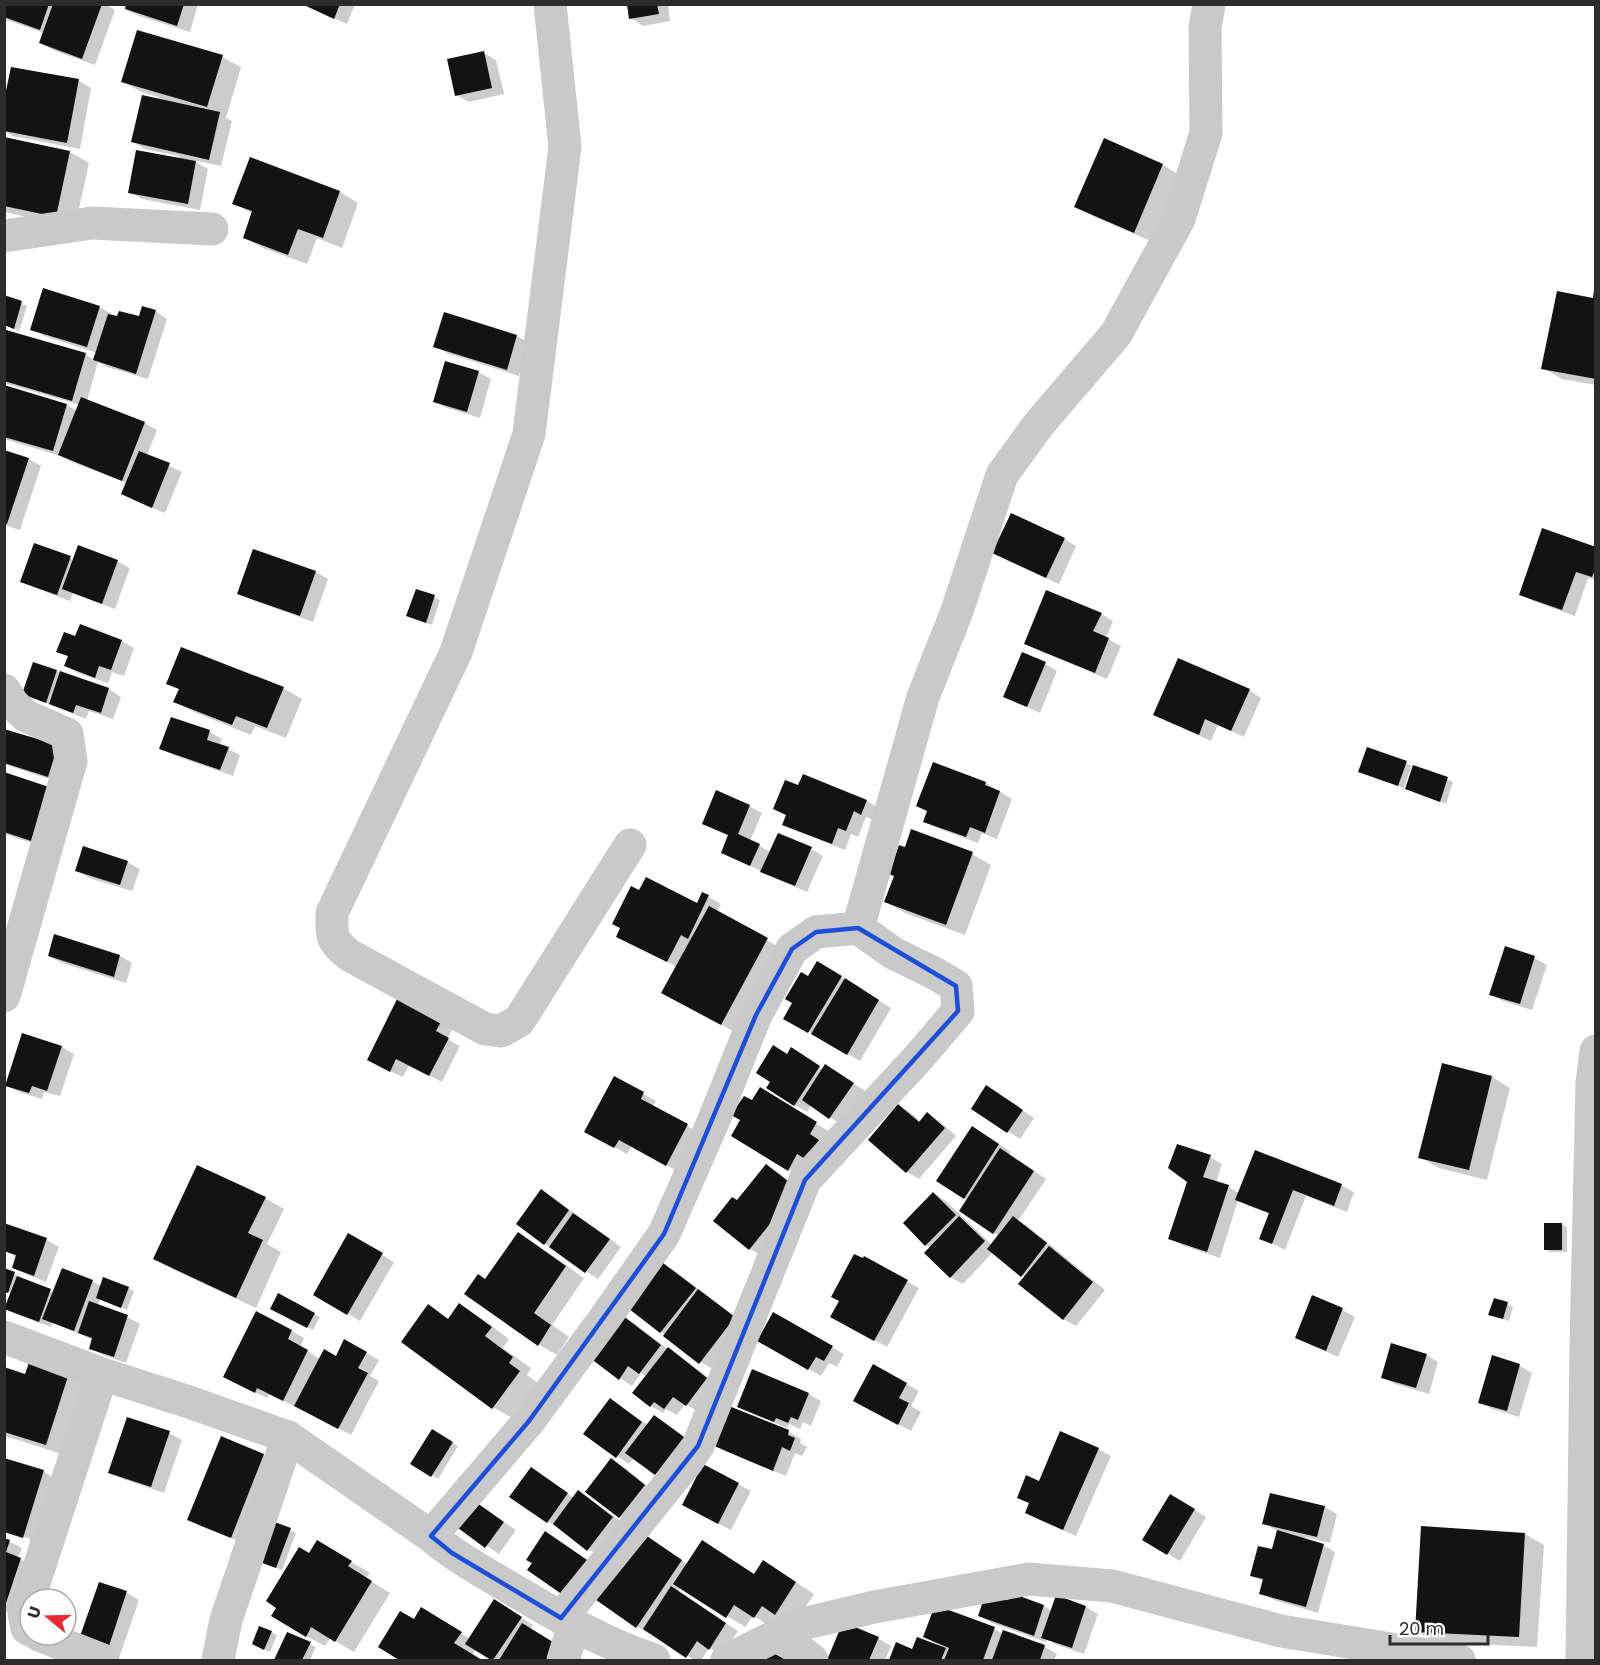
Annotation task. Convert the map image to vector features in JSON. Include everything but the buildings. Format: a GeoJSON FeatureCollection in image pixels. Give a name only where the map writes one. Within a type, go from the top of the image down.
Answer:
{"type":"FeatureCollection","features":[{"type":"Feature","properties":{"kind":"street"},"geometry":{"type":"LineString","coordinates":[[550,4],[565,147],[529,434],[456,652],[332,913],[332,937],[337,945],[349,955],[485,1029],[501,1031],[519,1021],[630,845]]}},
{"type":"Feature","properties":{"kind":"street"},"geometry":{"type":"LineString","coordinates":[[858,928],[923,697],[957,611],[1002,476],[1039,424],[1116,334],[1179,219],[1206,133],[1205,28],[1209,4]]}},
{"type":"Feature","properties":{"kind":"street"},"geometry":{"type":"LineString","coordinates":[[4,236],[92,223],[212,230]]}},
{"type":"Feature","properties":{"kind":"street"},"geometry":{"type":"LineString","coordinates":[[4,690],[13,704],[26,717],[67,734],[71,761],[4,996]]}},
{"type":"Feature","properties":{"kind":"street"},"geometry":{"type":"LineString","coordinates":[[431,1536],[529,1421],[664,1234],[756,1015],[792,949],[816,932],[858,928],[893,953],[956,986],[958,1011],[920,1057],[805,1180],[698,1446],[567,1621],[563,1660]]}},
{"type":"Feature","properties":{"kind":"street"},"geometry":{"type":"LineString","coordinates":[[1596,1051],[1592,1083],[1587,1309],[1583,1660],[1596,1658]]}},
{"type":"Feature","properties":{"kind":"street"},"geometry":{"type":"LineString","coordinates":[[4,1337],[102,1374],[288,1437],[431,1536],[452,1554],[567,1621],[624,1651],[654,1660]]}},
{"type":"Feature","properties":{"kind":"street"},"geometry":{"type":"LineString","coordinates":[[33,1587],[102,1374]]}},
{"type":"Feature","properties":{"kind":"street"},"geometry":{"type":"LineString","coordinates":[[218,1660],[226,1620],[288,1437]]}},
{"type":"Feature","properties":{"kind":"street"},"geometry":{"type":"LineString","coordinates":[[726,1660],[798,1625],[874,1607],[1029,1579],[1112,1586],[1281,1631],[1459,1660]]}},
{"type":"Feature","properties":{"kind":"street"},"geometry":{"type":"LineString","coordinates":[[778,1634],[812,1660]]}},
{"type":"Feature","properties":{"kind":"street"},"geometry":{"type":"LineString","coordinates":[[70,1647],[104,1660]]}},
{"type":"Feature","properties":{"kind":"highlighted area"},"geometry":{"type":"Polygon","coordinates":[[[858,928],[956,986],[958,1011],[805,1180],[698,1446],[561,1618],[452,1553],[431,1536],[529,1421],[664,1234],[756,1015],[792,949],[816,932],[858,928]]]}}]}
